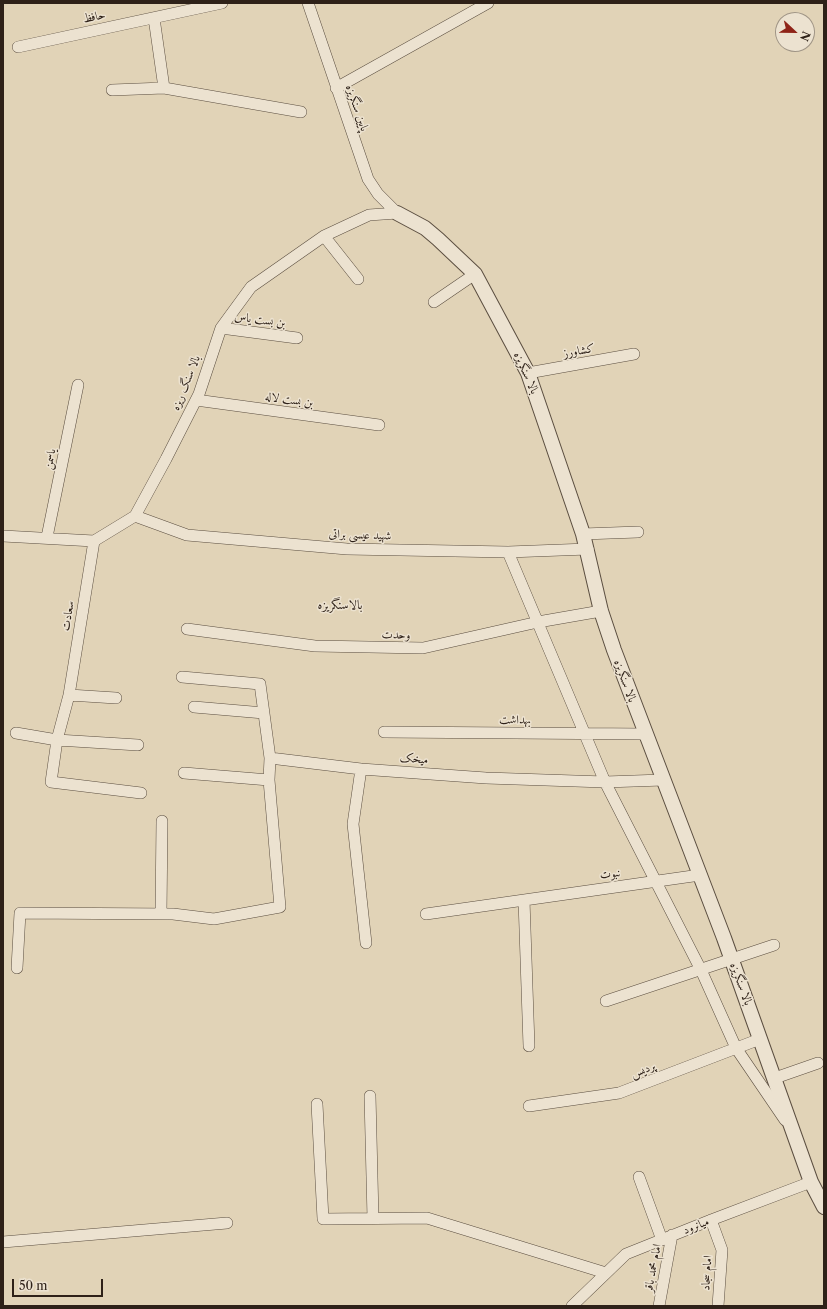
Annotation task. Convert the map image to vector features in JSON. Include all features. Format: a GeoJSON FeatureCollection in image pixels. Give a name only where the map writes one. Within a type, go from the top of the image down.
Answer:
{"type":"FeatureCollection","features":[{"type":"Feature","properties":{"kind":"street","name":"حافظ"},"geometry":{"type":"LineString","coordinates":[[18,47],[154,18],[198,6],[222,3]]}},
{"type":"Feature","properties":{"kind":"street","name":"پایین سنگریزه"},"geometry":{"type":"LineString","coordinates":[[308,3],[368,179],[378,194],[397,213]]}},
{"type":"Feature","properties":{"kind":"street"},"geometry":{"type":"LineString","coordinates":[[336,88],[471,8],[488,3]]}},
{"type":"Feature","properties":{"kind":"street"},"geometry":{"type":"LineString","coordinates":[[154,18],[164,88]]}},
{"type":"Feature","properties":{"kind":"street"},"geometry":{"type":"LineString","coordinates":[[112,90],[164,88],[301,112]]}},
{"type":"Feature","properties":{"kind":"street","name":"بالا سنگ ریزه"},"geometry":{"type":"LineString","coordinates":[[135,516],[196,400],[221,328],[251,287],[324,236],[369,215],[397,213]]}},
{"type":"Feature","properties":{"kind":"street","name":"بالا سنگریزه"},"geometry":{"type":"LineString","coordinates":[[397,213],[425,228],[438,238],[475,274],[528,373],[588,550],[601,611],[645,734],[732,959],[811,1182]]}},
{"type":"Feature","properties":{"kind":"street"},"geometry":{"type":"LineString","coordinates":[[324,236],[358,279]]}},
{"type":"Feature","properties":{"kind":"street"},"geometry":{"type":"LineString","coordinates":[[434,302],[475,274]]}},
{"type":"Feature","properties":{"kind":"street","name":"بن بست یاس"},"geometry":{"type":"LineString","coordinates":[[221,328],[297,338]]}},
{"type":"Feature","properties":{"kind":"street","name":"کشاورز"},"geometry":{"type":"LineString","coordinates":[[528,373],[634,354]]}},
{"type":"Feature","properties":{"kind":"street","name":"یاسمن"},"geometry":{"type":"LineString","coordinates":[[47,537],[78,386]]}},
{"type":"Feature","properties":{"kind":"street","name":"بن بست لاله"},"geometry":{"type":"LineString","coordinates":[[196,400],[379,425]]}},
{"type":"Feature","properties":{"kind":"street"},"geometry":{"type":"LineString","coordinates":[[3,536],[47,537],[94,541],[135,516]]}},
{"type":"Feature","properties":{"kind":"street","name":"شهید عیسی براتی"},"geometry":{"type":"LineString","coordinates":[[135,516],[187,535],[347,549],[508,552],[588,550]]}},
{"type":"Feature","properties":{"kind":"street"},"geometry":{"type":"LineString","coordinates":[[583,534],[638,532]]}},
{"type":"Feature","properties":{"kind":"street","name":"سعادت"},"geometry":{"type":"LineString","coordinates":[[94,541],[69,695],[57,740],[51,782],[141,794]]}},
{"type":"Feature","properties":{"kind":"street"},"geometry":{"type":"LineString","coordinates":[[508,552],[605,782],[657,881],[701,970],[736,1048],[792,1131]]}},
{"type":"Feature","properties":{"kind":"street","name":"وحدت"},"geometry":{"type":"LineString","coordinates":[[187,629],[315,646],[424,648],[538,622],[601,611]]}},
{"type":"Feature","properties":{"kind":"street"},"geometry":{"type":"LineString","coordinates":[[17,968],[20,913],[161,914],[214,919],[280,908],[270,780],[270,758],[260,684],[182,677]]}},
{"type":"Feature","properties":{"kind":"street"},"geometry":{"type":"LineString","coordinates":[[69,695],[116,698]]}},
{"type":"Feature","properties":{"kind":"street"},"geometry":{"type":"LineString","coordinates":[[194,707],[264,713]]}},
{"type":"Feature","properties":{"kind":"street","name":"بهداشت"},"geometry":{"type":"LineString","coordinates":[[384,732],[645,734]]}},
{"type":"Feature","properties":{"kind":"street"},"geometry":{"type":"LineString","coordinates":[[16,733],[57,740],[138,745]]}},
{"type":"Feature","properties":{"kind":"street","name":"میخک"},"geometry":{"type":"LineString","coordinates":[[270,758],[361,769],[486,778],[605,782],[664,780]]}},
{"type":"Feature","properties":{"kind":"street"},"geometry":{"type":"LineString","coordinates":[[361,769],[353,824],[366,943]]}},
{"type":"Feature","properties":{"kind":"street"},"geometry":{"type":"LineString","coordinates":[[184,773],[270,780]]}},
{"type":"Feature","properties":{"kind":"street"},"geometry":{"type":"LineString","coordinates":[[161,914],[162,821]]}},
{"type":"Feature","properties":{"kind":"street","name":"نبوت"},"geometry":{"type":"LineString","coordinates":[[426,914],[700,875]]}},
{"type":"Feature","properties":{"kind":"street"},"geometry":{"type":"LineString","coordinates":[[524,900],[529,1046]]}},
{"type":"Feature","properties":{"kind":"street"},"geometry":{"type":"LineString","coordinates":[[606,1001],[774,945]]}},
{"type":"Feature","properties":{"kind":"street","name":"پردیس"},"geometry":{"type":"LineString","coordinates":[[529,1106],[619,1093],[760,1039]]}},
{"type":"Feature","properties":{"kind":"street"},"geometry":{"type":"LineString","coordinates":[[775,1078],[818,1063]]}},
{"type":"Feature","properties":{"kind":"street"},"geometry":{"type":"LineString","coordinates":[[370,1096],[373,1218]]}},
{"type":"Feature","properties":{"kind":"street"},"geometry":{"type":"LineString","coordinates":[[317,1104],[322,1219],[427,1218],[606,1274]]}},
{"type":"Feature","properties":{"kind":"street"},"geometry":{"type":"LineString","coordinates":[[639,1177],[667,1237]]}},
{"type":"Feature","properties":{"kind":"street"},"geometry":{"type":"LineString","coordinates":[[811,1182],[824,1207]]}},
{"type":"Feature","properties":{"kind":"street","name":"میانرود"},"geometry":{"type":"LineString","coordinates":[[572,1306],[626,1254],[811,1182]]}},
{"type":"Feature","properties":{"kind":"street","name":"امام سجاد"},"geometry":{"type":"LineString","coordinates":[[711,1220],[722,1250],[718,1306]]}},
{"type":"Feature","properties":{"kind":"street"},"geometry":{"type":"LineString","coordinates":[[3,1242],[226,1223]]}},
{"type":"Feature","properties":{"kind":"street","name":"امام محمد باقر"},"geometry":{"type":"LineString","coordinates":[[659,1306],[667,1237]]}},
{"type":"Feature","properties":{"kind":"district","name":"بالاسنگریزه"},"geometry":{"type":"Point","coordinates":[340,605]}}]}
